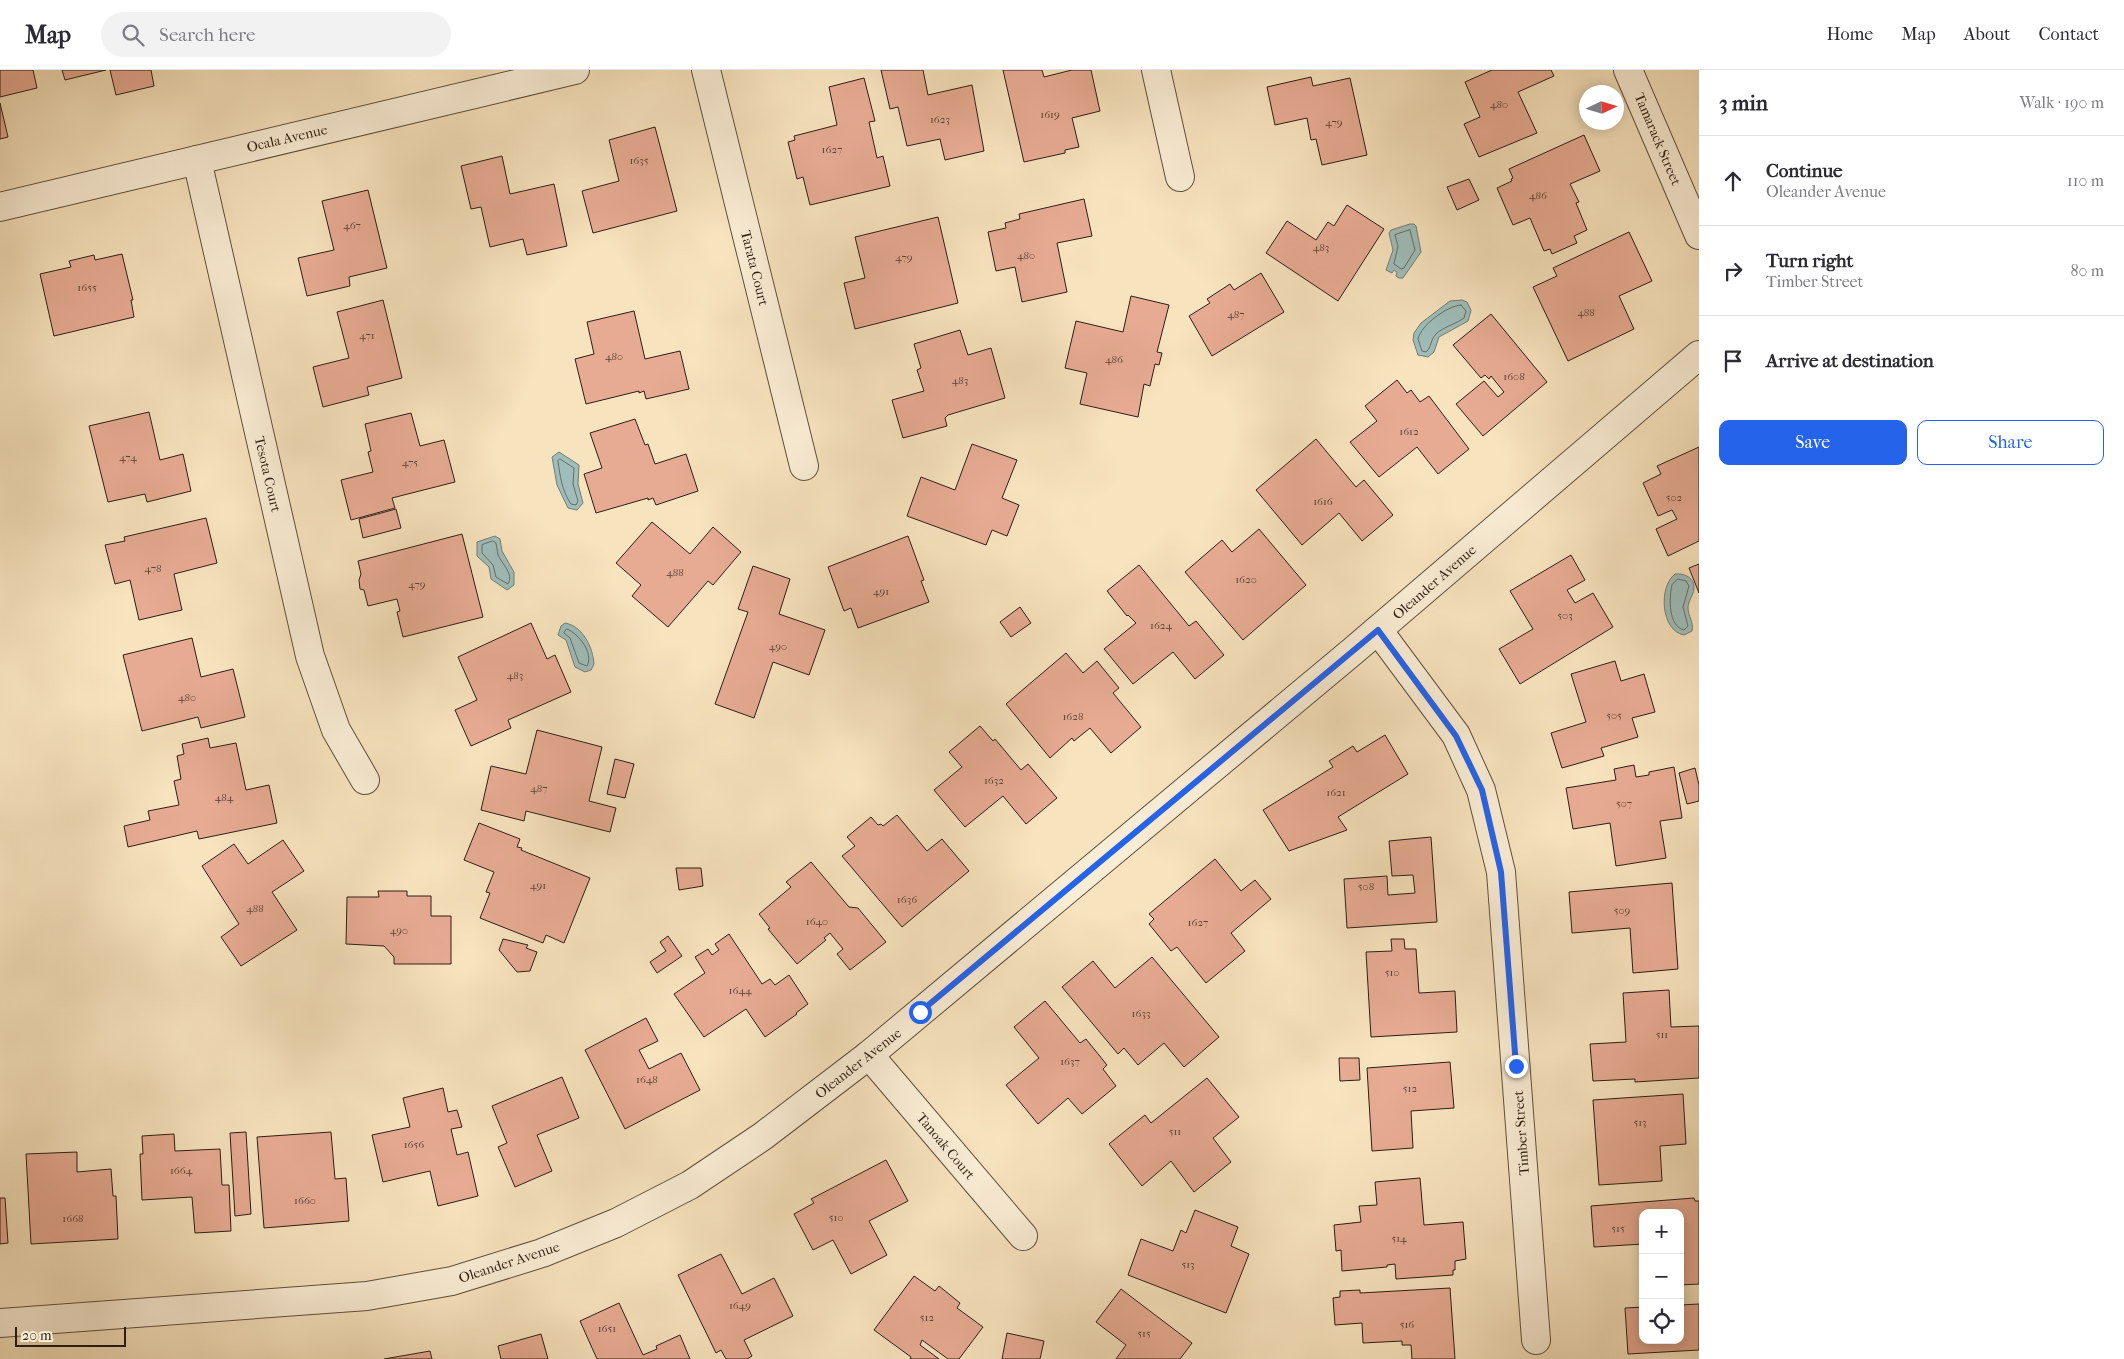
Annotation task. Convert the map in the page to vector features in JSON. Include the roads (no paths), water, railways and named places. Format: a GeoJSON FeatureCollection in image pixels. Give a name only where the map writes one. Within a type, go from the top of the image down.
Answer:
{"type":"FeatureCollection","features":[{"type":"Feature","properties":{"kind":"street","name":"Ocala Avenue"},"geometry":{"type":"LineString","coordinates":[[0,207],[575,70]]}},
{"type":"Feature","properties":{"kind":"street","name":"Tarata Court"},"geometry":{"type":"LineString","coordinates":[[706,70],[804,466]]}},
{"type":"Feature","properties":{"kind":"street"},"geometry":{"type":"LineString","coordinates":[[1156,70],[1180,178]]}},
{"type":"Feature","properties":{"kind":"street","name":"Tamarack Street"},"geometry":{"type":"LineString","coordinates":[[1628,70],[1699,235]]}},
{"type":"Feature","properties":{"kind":"street","name":"Tesota Court"},"geometry":{"type":"LineString","coordinates":[[197,160],[310,656],[336,730],[365,780]]}},
{"type":"Feature","properties":{"kind":"street","name":"Oleander Avenue"},"geometry":{"type":"LineString","coordinates":[[0,1323],[367,1296],[452,1281],[542,1252],[608,1226],[690,1185],[763,1136],[869,1055],[1378,630],[1699,355]]}},
{"type":"Feature","properties":{"kind":"street","name":"Timber Street"},"geometry":{"type":"LineString","coordinates":[[1378,630],[1456,736],[1482,790],[1501,872],[1536,1340]]}},
{"type":"Feature","properties":{"kind":"street","name":"Tanoak Court"},"geometry":{"type":"LineString","coordinates":[[869,1055],[1023,1236]]}},
{"type":"Feature","properties":{"kind":"water"},"geometry":{"type":"Polygon","coordinates":[[[1410,224],[1416,226],[1421,252],[1403,278],[1399,278],[1394,270],[1392,273],[1386,270],[1393,250],[1389,233],[1391,230],[1410,224]]]}},
{"type":"Feature","properties":{"kind":"water"},"geometry":{"type":"Polygon","coordinates":[[[1462,300],[1467,302],[1471,310],[1468,321],[1439,337],[1434,352],[1428,357],[1418,355],[1413,340],[1414,333],[1421,323],[1450,301],[1462,300]]]}},
{"type":"Feature","properties":{"kind":"water"},"geometry":{"type":"Polygon","coordinates":[[[559,452],[579,465],[578,484],[583,503],[577,510],[568,508],[557,485],[552,457],[559,452]]]}},
{"type":"Feature","properties":{"kind":"water"},"geometry":{"type":"Polygon","coordinates":[[[495,536],[500,539],[502,551],[514,572],[514,585],[507,590],[491,579],[489,567],[477,556],[477,542],[495,536]]]}},
{"type":"Feature","properties":{"kind":"water"},"geometry":{"type":"Polygon","coordinates":[[[1675,574],[1689,577],[1694,585],[1688,608],[1692,631],[1684,635],[1676,632],[1670,626],[1664,608],[1666,588],[1675,574]]]}},
{"type":"Feature","properties":{"kind":"water"},"geometry":{"type":"Polygon","coordinates":[[[565,623],[577,628],[586,639],[592,651],[594,664],[591,670],[585,672],[575,667],[566,640],[558,635],[561,626],[565,623]]]}}]}
